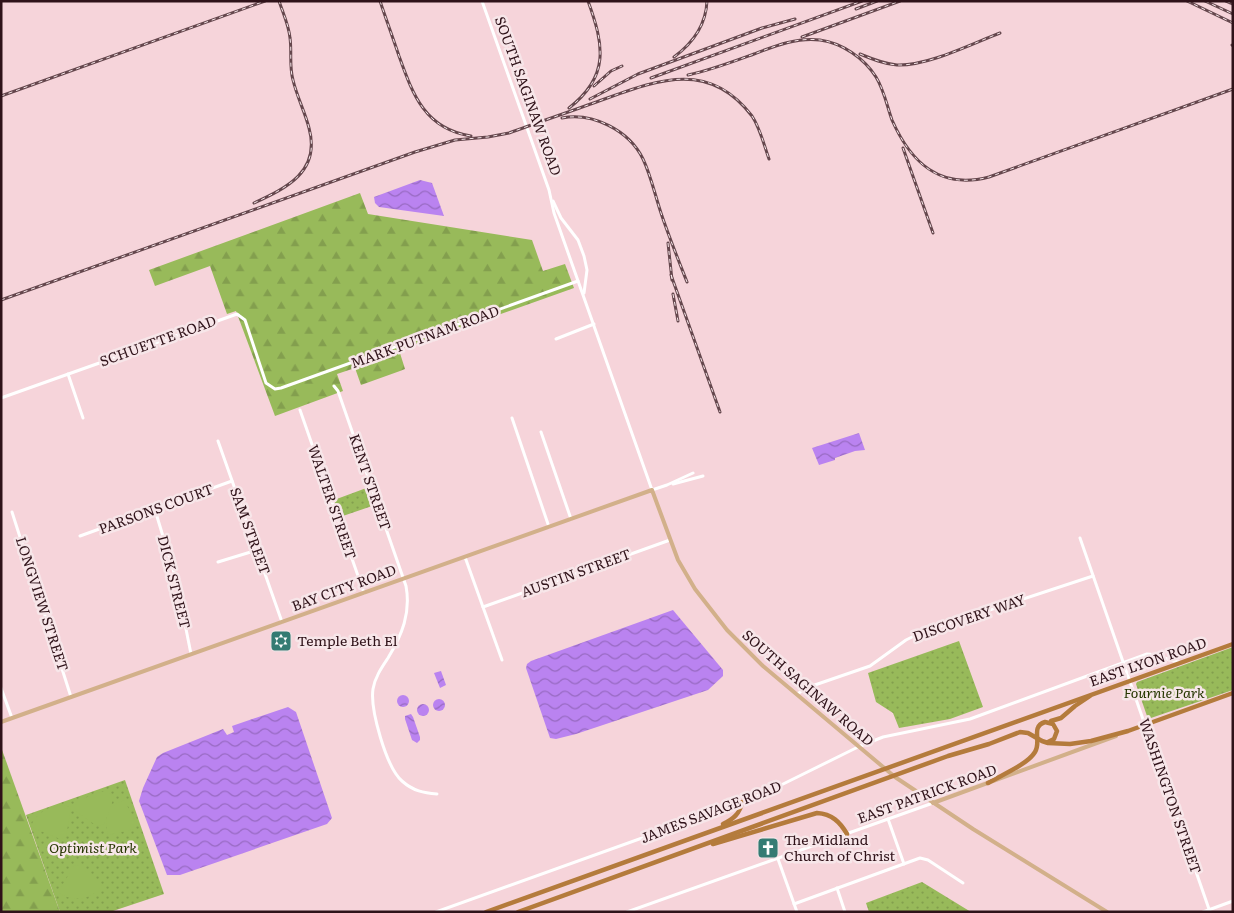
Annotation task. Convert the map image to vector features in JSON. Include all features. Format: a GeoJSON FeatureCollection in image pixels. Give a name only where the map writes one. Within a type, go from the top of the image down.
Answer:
{"type":"FeatureCollection","features":[{"type":"Feature","properties":{"kind":"highway","name":"EAST LYON ROAD"},"geometry":{"type":"LineString","coordinates":[[705,833],[1233,644]]}},
{"type":"Feature","properties":{"kind":"highway"},"geometry":{"type":"LineString","coordinates":[[988,783],[1015,768],[1033,755],[1038,738],[1036,732],[1041,723],[1059,719],[1095,693]]}},
{"type":"Feature","properties":{"kind":"highway","name":"EAST PATRICK ROAD"},"geometry":{"type":"LineString","coordinates":[[1128,731],[1233,693]]}},
{"type":"Feature","properties":{"kind":"highway"},"geometry":{"type":"LineString","coordinates":[[1044,742],[1052,740],[1057,734],[1055,725],[1047,722]]}},
{"type":"Feature","properties":{"kind":"highway"},"geometry":{"type":"LineString","coordinates":[[518,912],[882,780],[958,753],[993,743],[1018,732],[1026,732],[1044,742],[1061,744],[1082,743],[1128,731]]}},
{"type":"Feature","properties":{"kind":"highway"},"geometry":{"type":"LineString","coordinates":[[1012,775],[1015,768]]}},
{"type":"Feature","properties":{"kind":"highway"},"geometry":{"type":"LineString","coordinates":[[486,912],[705,833],[733,818],[741,809],[742,802]]}},
{"type":"Feature","properties":{"kind":"highway"},"geometry":{"type":"LineString","coordinates":[[669,857],[817,814],[827,814],[834,818],[841,824],[847,834]]}},
{"type":"Feature","properties":{"kind":"main road","name":"BAY CITY ROAD"},"geometry":{"type":"LineString","coordinates":[[1,722],[652,490]]}},
{"type":"Feature","properties":{"kind":"main road","name":"SOUTH SAGINAW ROAD"},"geometry":{"type":"LineString","coordinates":[[652,490],[670,540],[686,574],[712,614],[742,647],[895,777],[932,803],[1106,912]]}},
{"type":"Feature","properties":{"kind":"main road","name":"EAST PATRICK ROAD"},"geometry":{"type":"LineString","coordinates":[[932,803],[1128,731]]}},
{"type":"Feature","properties":{"kind":"street","name":"SOUTH SAGINAW ROAD"},"geometry":{"type":"LineString","coordinates":[[482,1],[552,198],[561,218],[578,240],[584,256],[587,270],[584,296]]}},
{"type":"Feature","properties":{"kind":"street","name":"SOUTH SAGINAW ROAD"},"geometry":{"type":"LineString","coordinates":[[552,198],[554,213],[652,490]]}},
{"type":"Feature","properties":{"kind":"street","name":"MARK PUTNAM ROAD"},"geometry":{"type":"LineString","coordinates":[[271,388],[275,390],[281,388],[578,282]]}},
{"type":"Feature","properties":{"kind":"street","name":"SCHUETTE ROAD"},"geometry":{"type":"LineString","coordinates":[[1,398],[237,314],[244,320],[266,383],[271,388]]}},
{"type":"Feature","properties":{"kind":"street"},"geometry":{"type":"LineString","coordinates":[[556,339],[594,324]]}},
{"type":"Feature","properties":{"kind":"street"},"geometry":{"type":"LineString","coordinates":[[68,374],[83,418]]}},
{"type":"Feature","properties":{"kind":"street","name":"KENT STREET"},"geometry":{"type":"LineString","coordinates":[[334,386],[338,391],[408,596],[402,632],[378,672],[373,688],[373,706],[376,720],[395,772],[401,780],[411,788],[423,793],[437,794]]}},
{"type":"Feature","properties":{"kind":"street","name":"WALTER STREET"},"geometry":{"type":"LineString","coordinates":[[300,410],[364,593]]}},
{"type":"Feature","properties":{"kind":"street"},"geometry":{"type":"LineString","coordinates":[[512,418],[549,527]]}},
{"type":"Feature","properties":{"kind":"street"},"geometry":{"type":"LineString","coordinates":[[541,432],[570,519]]}},
{"type":"Feature","properties":{"kind":"street","name":"SAM STREET"},"geometry":{"type":"LineString","coordinates":[[218,441],[282,622]]}},
{"type":"Feature","properties":{"kind":"street","name":"BAY CITY ROAD"},"geometry":{"type":"LineString","coordinates":[[652,490],[693,473]]}},
{"type":"Feature","properties":{"kind":"street"},"geometry":{"type":"LineString","coordinates":[[667,485],[703,476]]}},
{"type":"Feature","properties":{"kind":"street","name":"PARSONS COURT"},"geometry":{"type":"LineString","coordinates":[[80,536],[232,481]]}},
{"type":"Feature","properties":{"kind":"street","name":"DICK STREET"},"geometry":{"type":"LineString","coordinates":[[155,510],[176,579],[191,654]]}},
{"type":"Feature","properties":{"kind":"street","name":"LONGVIEW STREET"},"geometry":{"type":"LineString","coordinates":[[12,512],[71,697]]}},
{"type":"Feature","properties":{"kind":"street","name":"WASHINGTON STREET"},"geometry":{"type":"LineString","coordinates":[[1080,538],[1209,911]]}},
{"type":"Feature","properties":{"kind":"street","name":"AUSTIN STREET"},"geometry":{"type":"LineString","coordinates":[[483,607],[670,540]]}},
{"type":"Feature","properties":{"kind":"street"},"geometry":{"type":"LineString","coordinates":[[218,562],[223,562],[256,550]]}},
{"type":"Feature","properties":{"kind":"street"},"geometry":{"type":"LineString","coordinates":[[465,557],[502,660]]}},
{"type":"Feature","properties":{"kind":"street","name":"DISCOVERY WAY"},"geometry":{"type":"LineString","coordinates":[[797,694],[809,687],[870,666],[892,649],[920,633],[1093,576]]}},
{"type":"Feature","properties":{"kind":"street","name":"JAMES SAVAGE ROAD"},"geometry":{"type":"LineString","coordinates":[[436,912],[742,802],[774,789],[858,747],[892,734],[970,720],[1123,662],[1151,654],[1168,661],[1182,662]]}},
{"type":"Feature","properties":{"kind":"street"},"geometry":{"type":"LineString","coordinates":[[1,688],[12,718]]}},
{"type":"Feature","properties":{"kind":"street","name":"EAST PATRICK ROAD"},"geometry":{"type":"LineString","coordinates":[[627,912],[932,803]]}},
{"type":"Feature","properties":{"kind":"street"},"geometry":{"type":"LineString","coordinates":[[888,819],[904,864]]}},
{"type":"Feature","properties":{"kind":"street"},"geometry":{"type":"LineString","coordinates":[[794,904],[924,858],[963,883]]}},
{"type":"Feature","properties":{"kind":"street"},"geometry":{"type":"LineString","coordinates":[[778,859],[796,912]]}},
{"type":"Feature","properties":{"kind":"street"},"geometry":{"type":"LineString","coordinates":[[837,888],[845,912]]}},
{"type":"Feature","properties":{"kind":"street"},"geometry":{"type":"LineString","coordinates":[[1203,912],[1233,901]]}},
{"type":"Feature","properties":{"kind":"green space"},"geometry":{"type":"Polygon","coordinates":[[[360,193],[368,214],[532,240],[543,271],[565,264],[574,288],[399,350],[405,369],[400,371],[361,385],[355,368],[337,374],[343,391],[275,416],[236,311],[227,314],[210,266],[155,286],[149,270],[360,193]]]}},
{"type":"Feature","properties":{"kind":"green space"},"geometry":{"type":"Polygon","coordinates":[[[369,487],[375,505],[340,517],[334,500],[369,487]]]}},
{"type":"Feature","properties":{"kind":"green space"},"geometry":{"type":"Polygon","coordinates":[[[959,641],[983,707],[950,719],[899,728],[893,713],[876,702],[868,673],[959,641]]]}},
{"type":"Feature","properties":{"kind":"green space","name":"Fournie Park"},"geometry":{"type":"Polygon","coordinates":[[[1233,647],[1233,690],[1148,719],[1136,684],[1137,682],[1233,647]]]}},
{"type":"Feature","properties":{"kind":"green space"},"geometry":{"type":"Polygon","coordinates":[[[1,747],[60,912],[1,912],[1,747]]]}},
{"type":"Feature","properties":{"kind":"green space","name":"Optimist Park"},"geometry":{"type":"Polygon","coordinates":[[[125,780],[164,894],[110,912],[60,912],[26,815],[125,780]]]}},
{"type":"Feature","properties":{"kind":"green space"},"geometry":{"type":"Polygon","coordinates":[[[100,792],[107,792],[114,796],[108,815],[117,803],[124,800],[137,824],[135,829],[108,835],[107,817],[104,824],[97,826],[72,809],[85,798],[100,792]]]}},
{"type":"Feature","properties":{"kind":"green space"},"geometry":{"type":"Polygon","coordinates":[[[63,805],[71,807],[66,837],[60,839],[31,827],[43,811],[63,805]]]}},
{"type":"Feature","properties":{"kind":"green space"},"geometry":{"type":"Polygon","coordinates":[[[79,865],[102,885],[87,897],[69,898],[58,892],[74,866],[79,865]]]}},
{"type":"Feature","properties":{"kind":"green space"},"geometry":{"type":"Polygon","coordinates":[[[922,882],[971,912],[869,912],[866,903],[922,882]]]}},
{"type":"Feature","properties":{"kind":"water"},"geometry":{"type":"Polygon","coordinates":[[[420,180],[432,183],[444,216],[379,207],[375,203],[374,197],[420,180]]]}},
{"type":"Feature","properties":{"kind":"water"},"geometry":{"type":"Polygon","coordinates":[[[859,433],[865,450],[855,451],[819,465],[812,448],[859,433]]]}},
{"type":"Feature","properties":{"kind":"water"},"geometry":{"type":"Polygon","coordinates":[[[673,610],[723,670],[723,676],[708,690],[576,734],[556,739],[550,738],[526,668],[527,664],[673,610]]]}},
{"type":"Feature","properties":{"kind":"water"},"geometry":{"type":"Polygon","coordinates":[[[441,671],[446,685],[440,688],[434,673],[441,671]]]}},
{"type":"Feature","properties":{"kind":"water"},"geometry":{"type":"Polygon","coordinates":[[[403,695],[409,701],[403,707],[397,701],[403,695]]]}},
{"type":"Feature","properties":{"kind":"water"},"geometry":{"type":"Polygon","coordinates":[[[439,699],[445,705],[439,711],[433,705],[439,699]]]}},
{"type":"Feature","properties":{"kind":"water"},"geometry":{"type":"Polygon","coordinates":[[[423,704],[429,710],[423,716],[417,710],[423,704]]]}},
{"type":"Feature","properties":{"kind":"water"},"geometry":{"type":"Polygon","coordinates":[[[288,707],[296,712],[332,818],[327,824],[180,875],[167,875],[139,801],[157,757],[223,729],[227,735],[234,732],[232,726],[288,707]]]}},
{"type":"Feature","properties":{"kind":"water"},"geometry":{"type":"Polygon","coordinates":[[[411,714],[420,737],[417,743],[412,740],[405,719],[405,716],[411,714]]]}},
{"type":"Feature","properties":{"kind":"railway"},"geometry":{"type":"LineString","coordinates":[[1,96],[265,1]]}},
{"type":"Feature","properties":{"kind":"railway"},"geometry":{"type":"LineString","coordinates":[[254,203],[289,184],[305,167],[310,156],[309,128],[293,80],[291,43],[279,1]]}},
{"type":"Feature","properties":{"kind":"railway"},"geometry":{"type":"LineString","coordinates":[[380,1],[410,84],[423,108],[442,126],[471,136]]}},
{"type":"Feature","properties":{"kind":"railway"},"geometry":{"type":"LineString","coordinates":[[569,108],[592,84],[600,59],[598,32],[588,1]]}},
{"type":"Feature","properties":{"kind":"railway"},"geometry":{"type":"LineString","coordinates":[[674,57],[687,46],[697,33],[704,18],[707,1]]}},
{"type":"Feature","properties":{"kind":"railway"},"geometry":{"type":"LineString","coordinates":[[651,78],[862,1]]}},
{"type":"Feature","properties":{"kind":"railway"},"geometry":{"type":"LineString","coordinates":[[856,9],[877,1]]}},
{"type":"Feature","properties":{"kind":"railway"},"geometry":{"type":"LineString","coordinates":[[802,37],[900,1]]}},
{"type":"Feature","properties":{"kind":"railway"},"geometry":{"type":"LineString","coordinates":[[1187,1],[1233,23]]}},
{"type":"Feature","properties":{"kind":"railway"},"geometry":{"type":"LineString","coordinates":[[1205,1],[1233,14]]}},
{"type":"Feature","properties":{"kind":"railway"},"geometry":{"type":"LineString","coordinates":[[1226,1],[1233,4]]}},
{"type":"Feature","properties":{"kind":"railway"},"geometry":{"type":"LineString","coordinates":[[590,99],[638,74],[762,28],[795,19]]}},
{"type":"Feature","properties":{"kind":"railway"},"geometry":{"type":"LineString","coordinates":[[860,54],[887,64],[909,64],[949,54],[1000,33]]}},
{"type":"Feature","properties":{"kind":"railway"},"geometry":{"type":"LineString","coordinates":[[688,75],[795,41],[811,39],[836,44],[852,52],[876,77],[892,120],[908,149],[929,170],[956,180],[989,177],[1233,89]]}},
{"type":"Feature","properties":{"kind":"railway"},"geometry":{"type":"LineString","coordinates":[[594,86],[611,71],[622,66]]}},
{"type":"Feature","properties":{"kind":"railway"},"geometry":{"type":"LineString","coordinates":[[1,300],[415,152],[455,140],[509,133],[640,87],[660,82],[680,79],[699,80],[717,86],[735,98],[755,121],[769,159]]}},
{"type":"Feature","properties":{"kind":"railway"},"geometry":{"type":"LineString","coordinates":[[562,118],[585,118],[608,125],[629,140],[637,149],[648,172],[664,222],[687,282]]}},
{"type":"Feature","properties":{"kind":"railway"},"geometry":{"type":"LineString","coordinates":[[903,148],[933,233]]}},
{"type":"Feature","properties":{"kind":"railway"},"geometry":{"type":"LineString","coordinates":[[668,243],[672,280]]}},
{"type":"Feature","properties":{"kind":"railway"},"geometry":{"type":"LineString","coordinates":[[671,275],[720,412]]}},
{"type":"Feature","properties":{"kind":"railway"},"geometry":{"type":"LineString","coordinates":[[673,294],[678,321]]}},
{"type":"Feature","properties":{"kind":"place","name":"Temple Beth El"},"geometry":{"type":"Point","coordinates":[281,641]}},
{"type":"Feature","properties":{"kind":"place","name":"The Midland Church of Christ"},"geometry":{"type":"Point","coordinates":[768,848]}}]}
